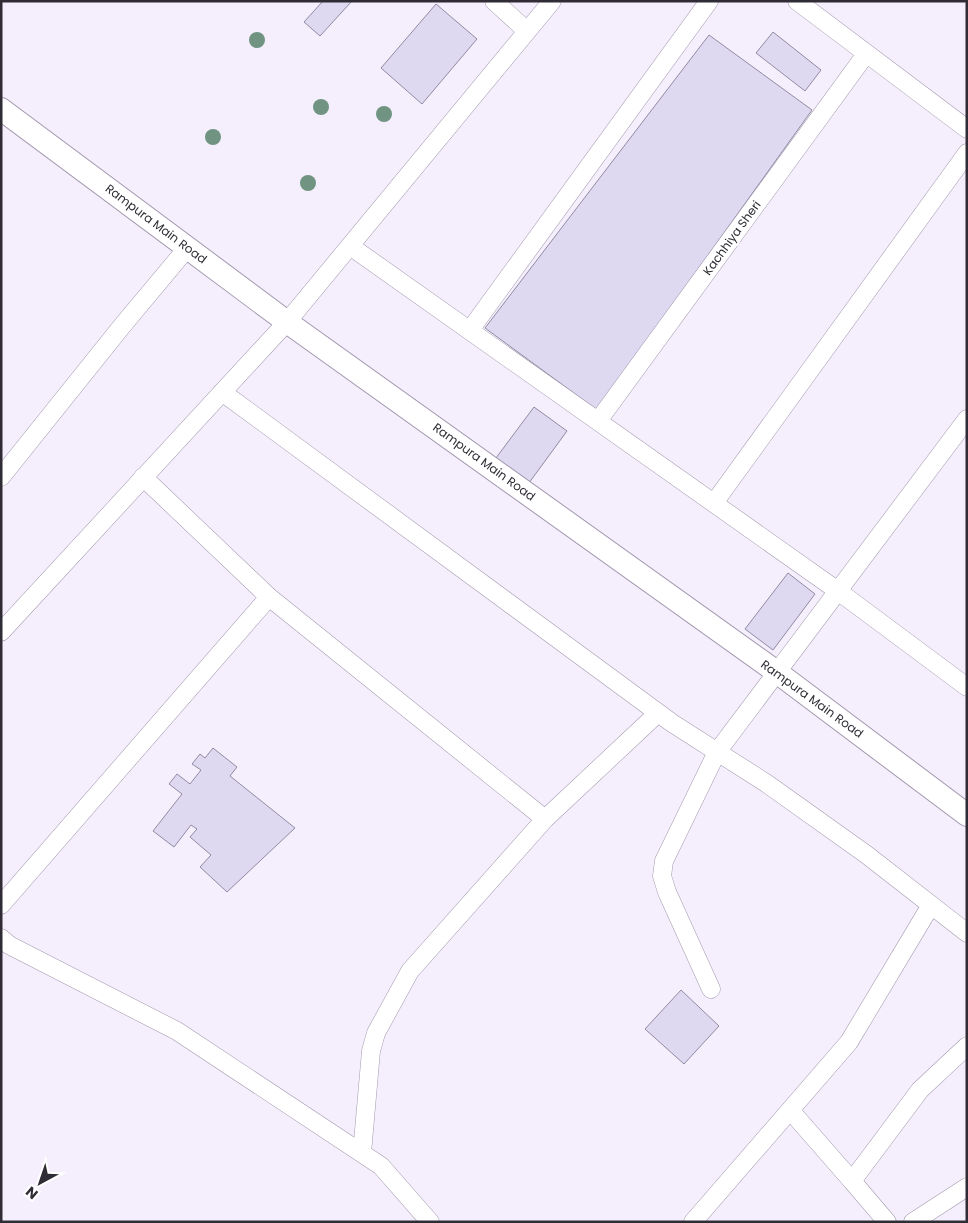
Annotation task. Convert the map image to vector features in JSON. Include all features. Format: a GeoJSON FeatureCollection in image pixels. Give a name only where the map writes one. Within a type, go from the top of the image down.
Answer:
{"type":"FeatureCollection","features":[{"type":"Feature","properties":{"kind":"street"},"geometry":{"type":"LineString","coordinates":[[494,1],[527,31]]}},
{"type":"Feature","properties":{"kind":"street"},"geometry":{"type":"LineString","coordinates":[[1,632],[287,322],[552,1]]}},
{"type":"Feature","properties":{"kind":"street"},"geometry":{"type":"LineString","coordinates":[[470,330],[709,1]]}},
{"type":"Feature","properties":{"kind":"street"},"geometry":{"type":"LineString","coordinates":[[797,1],[967,130]]}},
{"type":"Feature","properties":{"kind":"street","name":"Kachhiya Sheri"},"geometry":{"type":"LineString","coordinates":[[598,421],[866,54]]}},
{"type":"Feature","properties":{"kind":"street","name":"Rampura Main Road"},"geometry":{"type":"LineString","coordinates":[[2,111],[287,322],[778,673],[967,815]]}},
{"type":"Feature","properties":{"kind":"street"},"geometry":{"type":"LineString","coordinates":[[714,503],[967,153]]}},
{"type":"Feature","properties":{"kind":"street"},"geometry":{"type":"LineString","coordinates":[[350,246],[714,503],[967,687]]}},
{"type":"Feature","properties":{"kind":"street"},"geometry":{"type":"LineString","coordinates":[[1,477],[116,333],[188,247]]}},
{"type":"Feature","properties":{"kind":"street"},"geometry":{"type":"LineString","coordinates":[[222,392],[658,713],[766,783],[867,855],[967,933]]}},
{"type":"Feature","properties":{"kind":"street"},"geometry":{"type":"LineString","coordinates":[[711,989],[667,892],[662,876],[664,861],[718,752],[967,419]]}},
{"type":"Feature","properties":{"kind":"street"},"geometry":{"type":"LineString","coordinates":[[143,477],[269,597],[545,819]]}},
{"type":"Feature","properties":{"kind":"street"},"geometry":{"type":"LineString","coordinates":[[1,905],[269,597]]}},
{"type":"Feature","properties":{"kind":"street"},"geometry":{"type":"LineString","coordinates":[[362,1154],[371,1051],[376,1033],[410,971],[545,819],[658,713]]}},
{"type":"Feature","properties":{"kind":"street"},"geometry":{"type":"LineString","coordinates":[[693,1222],[849,1042],[931,905]]}},
{"type":"Feature","properties":{"kind":"street"},"geometry":{"type":"LineString","coordinates":[[1,938],[9,946],[177,1031],[381,1166],[430,1222]]}},
{"type":"Feature","properties":{"kind":"street"},"geometry":{"type":"LineString","coordinates":[[852,1181],[920,1090],[967,1046]]}},
{"type":"Feature","properties":{"kind":"street"},"geometry":{"type":"LineString","coordinates":[[790,1110],[888,1222]]}},
{"type":"Feature","properties":{"kind":"street"},"geometry":{"type":"LineString","coordinates":[[913,1222],[967,1187]]}},
{"type":"Feature","properties":{"kind":"building"},"geometry":{"type":"Polygon","coordinates":[[[323,1],[352,1],[320,36],[304,22],[323,1]]]}},
{"type":"Feature","properties":{"kind":"building"},"geometry":{"type":"Polygon","coordinates":[[[436,4],[477,39],[422,104],[381,68],[436,4]]]}},
{"type":"Feature","properties":{"kind":"building"},"geometry":{"type":"Polygon","coordinates":[[[773,32],[821,70],[805,91],[756,53],[773,32]]]}},
{"type":"Feature","properties":{"kind":"building"},"geometry":{"type":"Polygon","coordinates":[[[709,35],[812,110],[597,410],[485,328],[709,35]]]}},
{"type":"Feature","properties":{"kind":"building"},"geometry":{"type":"Polygon","coordinates":[[[534,407],[567,431],[526,487],[493,462],[534,407]]]}},
{"type":"Feature","properties":{"kind":"building"},"geometry":{"type":"Polygon","coordinates":[[[788,573],[815,594],[773,650],[745,629],[788,573]]]}},
{"type":"Feature","properties":{"kind":"building"},"geometry":{"type":"Polygon","coordinates":[[[213,748],[237,767],[230,776],[295,828],[227,892],[200,867],[211,855],[190,837],[197,829],[191,825],[174,847],[153,831],[182,794],[169,784],[177,774],[190,784],[201,770],[192,764],[200,754],[205,758],[213,748]]]}},
{"type":"Feature","properties":{"kind":"building"},"geometry":{"type":"Polygon","coordinates":[[[681,990],[719,1026],[684,1064],[645,1029],[681,990]]]}}]}
